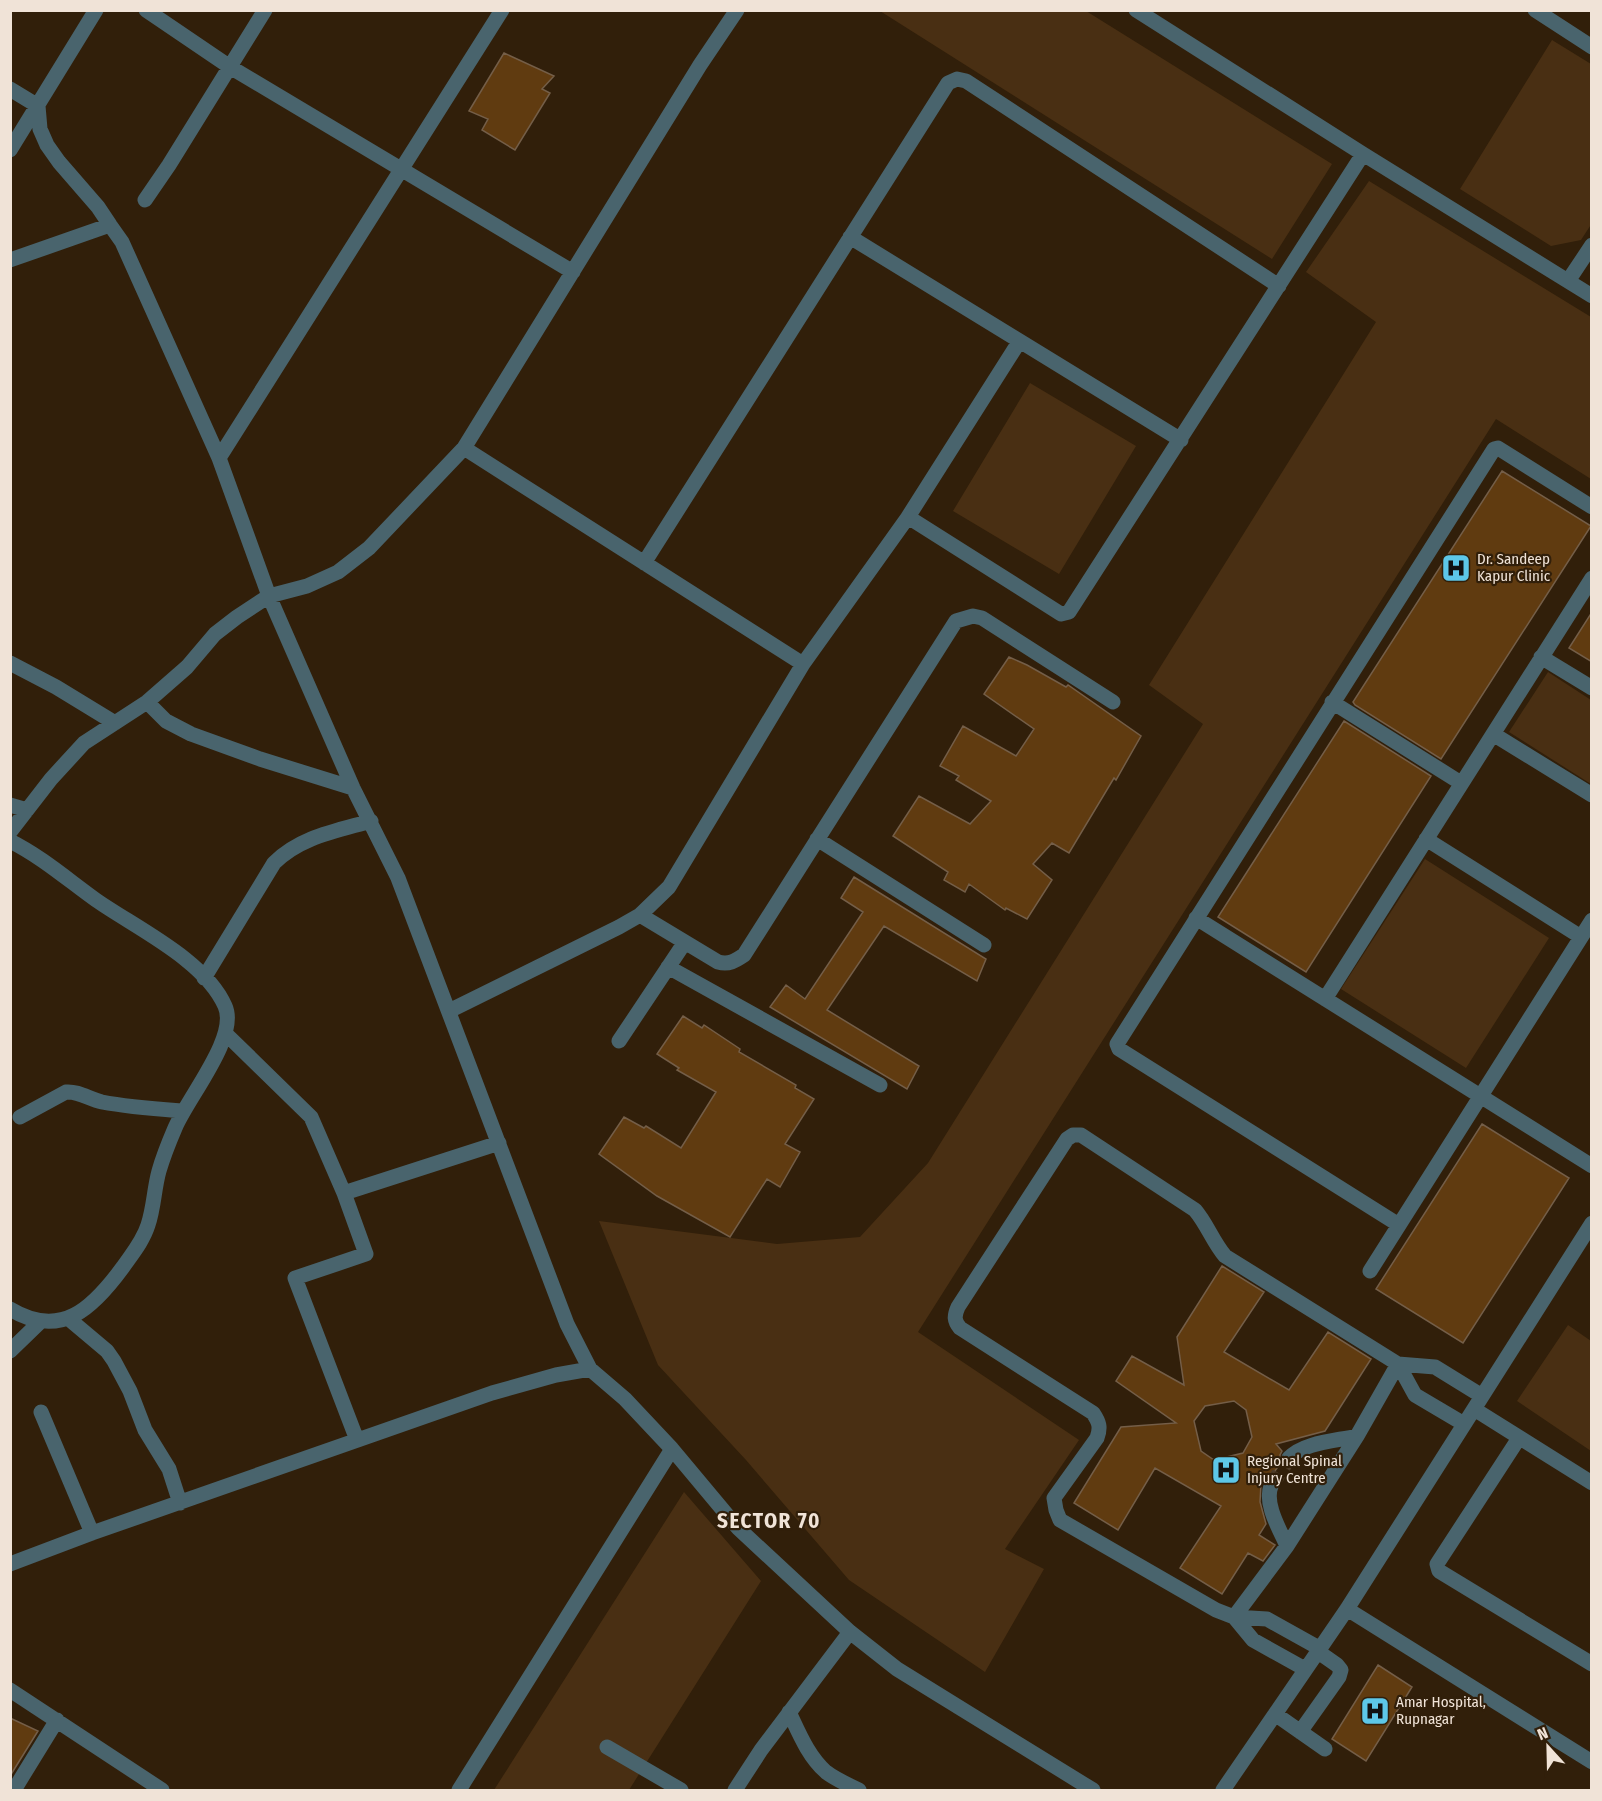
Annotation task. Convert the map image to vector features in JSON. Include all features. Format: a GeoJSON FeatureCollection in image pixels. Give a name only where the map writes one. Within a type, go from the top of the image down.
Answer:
{"type":"FeatureCollection","features":[{"type":"Feature","properties":{"kind":"street"},"geometry":{"type":"LineString","coordinates":[[10,150],[96,10]]}},
{"type":"Feature","properties":{"kind":"street"},"geometry":{"type":"LineString","coordinates":[[146,10],[230,67],[573,272]]}},
{"type":"Feature","properties":{"kind":"street"},"geometry":{"type":"LineString","coordinates":[[145,200],[264,10]]}},
{"type":"Feature","properties":{"kind":"street"},"geometry":{"type":"LineString","coordinates":[[219,458],[502,10]]}},
{"type":"Feature","properties":{"kind":"street"},"geometry":{"type":"LineString","coordinates":[[10,832],[84,743],[147,702],[187,667],[215,634],[226,625],[270,596],[307,586],[338,572],[369,548],[464,448],[700,65],[737,10]]}},
{"type":"Feature","properties":{"kind":"street"},"geometry":{"type":"LineString","coordinates":[[1136,10],[1592,296]]}},
{"type":"Feature","properties":{"kind":"street"},"geometry":{"type":"LineString","coordinates":[[1540,12],[1592,47]]}},
{"type":"Feature","properties":{"kind":"street"},"geometry":{"type":"LineString","coordinates":[[644,563],[948,83],[957,80],[966,81],[1279,286]]}},
{"type":"Feature","properties":{"kind":"street"},"geometry":{"type":"LineString","coordinates":[[10,89],[38,106]]}},
{"type":"Feature","properties":{"kind":"street"},"geometry":{"type":"LineString","coordinates":[[38,106],[40,129],[47,145],[58,162],[98,207],[122,242],[219,458],[270,596],[353,788],[398,878],[567,1324],[590,1369],[625,1399],[672,1449],[738,1528],[850,1632],[897,1669],[1084,1788]]}},
{"type":"Feature","properties":{"kind":"street"},"geometry":{"type":"LineString","coordinates":[[908,517],[1061,614],[1066,614],[1181,440],[1363,154]]}},
{"type":"Feature","properties":{"kind":"street"},"geometry":{"type":"LineString","coordinates":[[10,260],[110,225]]}},
{"type":"Feature","properties":{"kind":"street"},"geometry":{"type":"LineString","coordinates":[[850,237],[1181,440]]}},
{"type":"Feature","properties":{"kind":"street"},"geometry":{"type":"LineString","coordinates":[[1568,281],[1592,245]]}},
{"type":"Feature","properties":{"kind":"street"},"geometry":{"type":"LineString","coordinates":[[450,1011],[619,927],[640,915],[669,887],[802,664],[908,517],[1019,342]]}},
{"type":"Feature","properties":{"kind":"street"},"geometry":{"type":"LineString","coordinates":[[464,448],[802,664]]}},
{"type":"Feature","properties":{"kind":"street"},"geometry":{"type":"LineString","coordinates":[[1399,1225],[1117,1047],[1332,702],[1495,448],[1592,507]]}},
{"type":"Feature","properties":{"kind":"street"},"geometry":{"type":"LineString","coordinates":[[1325,999],[1592,578]]}},
{"type":"Feature","properties":{"kind":"street"},"geometry":{"type":"LineString","coordinates":[[640,915],[725,964],[744,955],[956,621],[973,616],[982,618],[1113,702]]}},
{"type":"Feature","properties":{"kind":"street"},"geometry":{"type":"LineString","coordinates":[[1541,657],[1592,688]]}},
{"type":"Feature","properties":{"kind":"street"},"geometry":{"type":"LineString","coordinates":[[10,663],[56,687],[115,723]]}},
{"type":"Feature","properties":{"kind":"street"},"geometry":{"type":"LineString","coordinates":[[147,702],[166,721],[191,734],[260,759],[353,788]]}},
{"type":"Feature","properties":{"kind":"street"},"geometry":{"type":"LineString","coordinates":[[1332,702],[1461,783]]}},
{"type":"Feature","properties":{"kind":"street"},"geometry":{"type":"LineString","coordinates":[[1493,734],[1592,795]]}},
{"type":"Feature","properties":{"kind":"street"},"geometry":{"type":"LineString","coordinates":[[10,805],[27,810]]}},
{"type":"Feature","properties":{"kind":"street"},"geometry":{"type":"LineString","coordinates":[[204,978],[274,863],[286,852],[318,836],[371,821]]}},
{"type":"Feature","properties":{"kind":"street"},"geometry":{"type":"LineString","coordinates":[[817,839],[984,945]]}},
{"type":"Feature","properties":{"kind":"street"},"geometry":{"type":"LineString","coordinates":[[1426,839],[1581,937]]}},
{"type":"Feature","properties":{"kind":"street"},"geometry":{"type":"LineString","coordinates":[[10,841],[65,875],[97,901],[163,942],[182,957],[215,989],[226,1007],[229,1020],[227,1035],[183,1111],[159,1170],[148,1224],[141,1242],[99,1297],[83,1311],[69,1319],[56,1322],[41,1321],[10,1309]]}},
{"type":"Feature","properties":{"kind":"street"},"geometry":{"type":"LineString","coordinates":[[1196,918],[1592,1166]]}},
{"type":"Feature","properties":{"kind":"street"},"geometry":{"type":"LineString","coordinates":[[1370,1271],[1592,920]]}},
{"type":"Feature","properties":{"kind":"street"},"geometry":{"type":"LineString","coordinates":[[619,1041],[685,942]]}},
{"type":"Feature","properties":{"kind":"street"},"geometry":{"type":"LineString","coordinates":[[668,967],[880,1084]]}},
{"type":"Feature","properties":{"kind":"street"},"geometry":{"type":"LineString","coordinates":[[227,1035],[311,1118],[344,1193],[366,1254],[295,1278],[357,1440]]}},
{"type":"Feature","properties":{"kind":"street"},"geometry":{"type":"LineString","coordinates":[[20,1117],[66,1092],[74,1091],[99,1101],[183,1111]]}},
{"type":"Feature","properties":{"kind":"street"},"geometry":{"type":"LineString","coordinates":[[1300,1732],[1339,1677],[1341,1670],[1337,1665],[1318,1650],[1267,1619],[1234,1617],[1216,1610],[1060,1520],[1054,1498],[1097,1438],[1100,1429],[1099,1421],[1093,1413],[960,1328],[955,1322],[958,1307],[1067,1139],[1073,1135],[1081,1135],[1195,1210],[1217,1248],[1225,1256],[1398,1364],[1435,1367],[1519,1438],[1590,1477]]}},
{"type":"Feature","properties":{"kind":"street"},"geometry":{"type":"LineString","coordinates":[[344,1193],[499,1143]]}},
{"type":"Feature","properties":{"kind":"street"},"geometry":{"type":"LineString","coordinates":[[1223,1791],[1347,1609],[1592,1223]]}},
{"type":"Feature","properties":{"kind":"street"},"geometry":{"type":"LineString","coordinates":[[69,1319],[107,1350],[114,1360],[145,1430],[169,1468],[180,1503]]}},
{"type":"Feature","properties":{"kind":"street"},"geometry":{"type":"LineString","coordinates":[[10,1351],[41,1321]]}},
{"type":"Feature","properties":{"kind":"street"},"geometry":{"type":"LineString","coordinates":[[1398,1364],[1415,1395],[1464,1424]]}},
{"type":"Feature","properties":{"kind":"street"},"geometry":{"type":"LineString","coordinates":[[1234,1617],[1287,1546],[1357,1436],[1398,1364]]}},
{"type":"Feature","properties":{"kind":"street"},"geometry":{"type":"LineString","coordinates":[[10,1564],[492,1393],[556,1375],[590,1369]]}},
{"type":"Feature","properties":{"kind":"street"},"geometry":{"type":"LineString","coordinates":[[41,1412],[92,1533]]}},
{"type":"Feature","properties":{"kind":"street"},"geometry":{"type":"LineString","coordinates":[[1289,1458],[1293,1453],[1310,1446],[1357,1436]]}},
{"type":"Feature","properties":{"kind":"street"},"geometry":{"type":"LineString","coordinates":[[1519,1438],[1437,1563],[1437,1567],[1592,1664]]}},
{"type":"Feature","properties":{"kind":"street"},"geometry":{"type":"LineString","coordinates":[[459,1791],[672,1449]]}},
{"type":"Feature","properties":{"kind":"street"},"geometry":{"type":"LineString","coordinates":[[1271,1486],[1269,1496],[1271,1505],[1287,1546]]}},
{"type":"Feature","properties":{"kind":"street"},"geometry":{"type":"LineString","coordinates":[[1347,1609],[1592,1762]]}},
{"type":"Feature","properties":{"kind":"street"},"geometry":{"type":"LineString","coordinates":[[1234,1617],[1253,1640],[1305,1669]]}},
{"type":"Feature","properties":{"kind":"street"},"geometry":{"type":"LineString","coordinates":[[735,1791],[748,1768],[850,1632]]}},
{"type":"Feature","properties":{"kind":"street"},"geometry":{"type":"LineString","coordinates":[[10,1690],[162,1791]]}},
{"type":"Feature","properties":{"kind":"street"},"geometry":{"type":"LineString","coordinates":[[789,1712],[815,1761],[827,1773],[859,1791]]}},
{"type":"Feature","properties":{"kind":"street"},"geometry":{"type":"LineString","coordinates":[[1275,1714],[1325,1749]]}},
{"type":"Feature","properties":{"kind":"street"},"geometry":{"type":"LineString","coordinates":[[14,1791],[57,1720]]}},
{"type":"Feature","properties":{"kind":"street"},"geometry":{"type":"LineString","coordinates":[[607,1747],[681,1791]]}},
{"type":"Feature","properties":{"kind":"shaded area"},"geometry":{"type":"Polygon","coordinates":[[[880,11],[1086,11],[1332,164],[1272,259],[880,11]]]}},
{"type":"Feature","properties":{"kind":"shaded area"},"geometry":{"type":"Polygon","coordinates":[[[1552,40],[1591,64],[1592,223],[1581,240],[1551,246],[1460,189],[1552,40]]]}},
{"type":"Feature","properties":{"kind":"shaded area"},"geometry":{"type":"Polygon","coordinates":[[[1369,181],[1591,317],[1591,479],[1496,419],[918,1332],[1079,1440],[1005,1549],[1044,1569],[985,1672],[849,1580],[746,1460],[658,1365],[599,1221],[777,1244],[860,1237],[928,1163],[1203,724],[1149,685],[1376,322],[1306,272],[1369,181]]]}},
{"type":"Feature","properties":{"kind":"shaded area"},"geometry":{"type":"Polygon","coordinates":[[[1030,383],[1136,446],[1059,574],[953,511],[1030,383]]]}},
{"type":"Feature","properties":{"kind":"shaded area"},"geometry":{"type":"Polygon","coordinates":[[[1548,672],[1591,700],[1591,784],[1509,732],[1548,672]]]}},
{"type":"Feature","properties":{"kind":"shaded area"},"geometry":{"type":"Polygon","coordinates":[[[1425,859],[1549,938],[1466,1068],[1341,989],[1425,859]]]}},
{"type":"Feature","properties":{"kind":"shaded area"},"geometry":{"type":"Polygon","coordinates":[[[1568,1325],[1591,1341],[1591,1451],[1517,1401],[1568,1325]]]}},
{"type":"Feature","properties":{"kind":"shaded area"},"geometry":{"type":"Polygon","coordinates":[[[684,1492],[761,1581],[629,1790],[494,1790],[684,1492]]]}},
{"type":"Feature","properties":{"kind":"building"},"geometry":{"type":"Polygon","coordinates":[[[504,53],[554,76],[542,89],[550,93],[515,150],[482,130],[488,119],[469,111],[504,53]]]}},
{"type":"Feature","properties":{"kind":"building"},"geometry":{"type":"Polygon","coordinates":[[[1502,471],[1591,526],[1441,759],[1353,702],[1502,471]]]}},
{"type":"Feature","properties":{"kind":"building"},"geometry":{"type":"Polygon","coordinates":[[[1592,612],[1592,662],[1569,648],[1592,612]]]}},
{"type":"Feature","properties":{"kind":"building"},"geometry":{"type":"Polygon","coordinates":[[[1009,657],[1066,687],[1068,685],[1141,736],[1069,853],[1052,843],[1033,864],[1052,880],[1027,919],[1006,908],[1005,910],[969,884],[965,892],[944,880],[948,872],[893,836],[919,796],[970,824],[991,801],[956,780],[959,776],[940,766],[963,726],[1016,756],[1034,729],[984,694],[1009,657]]]}},
{"type":"Feature","properties":{"kind":"building"},"geometry":{"type":"Polygon","coordinates":[[[1344,721],[1431,776],[1306,972],[1218,917],[1344,721]]]}},
{"type":"Feature","properties":{"kind":"building"},"geometry":{"type":"Polygon","coordinates":[[[854,877],[986,959],[977,981],[884,926],[827,1010],[919,1066],[907,1089],[770,1007],[786,985],[805,999],[863,912],[841,898],[854,877]]]}},
{"type":"Feature","properties":{"kind":"building"},"geometry":{"type":"Polygon","coordinates":[[[683,1016],[702,1028],[704,1025],[740,1049],[739,1052],[796,1085],[795,1088],[814,1099],[785,1144],[800,1152],[780,1187],[767,1179],[730,1237],[657,1196],[599,1154],[624,1117],[644,1128],[646,1126],[681,1148],[716,1092],[677,1070],[679,1068],[657,1054],[683,1016]]]}},
{"type":"Feature","properties":{"kind":"building"},"geometry":{"type":"Polygon","coordinates":[[[1482,1124],[1569,1178],[1463,1343],[1376,1289],[1482,1124]]]}},
{"type":"Feature","properties":{"kind":"building"},"geometry":{"type":"Polygon","coordinates":[[[1222,1266],[1264,1292],[1224,1352],[1289,1390],[1328,1332],[1371,1359],[1325,1431],[1276,1444],[1282,1451],[1281,1463],[1261,1484],[1260,1502],[1266,1524],[1259,1535],[1275,1545],[1263,1561],[1248,1553],[1222,1594],[1180,1568],[1221,1506],[1155,1468],[1118,1530],[1074,1503],[1121,1427],[1176,1423],[1116,1381],[1132,1356],[1184,1385],[1177,1337],[1222,1266]],[[1234,1401],[1205,1406],[1194,1421],[1201,1451],[1214,1460],[1243,1453],[1252,1437],[1246,1410],[1234,1401]]]}},
{"type":"Feature","properties":{"kind":"building"},"geometry":{"type":"Polygon","coordinates":[[[1378,1665],[1412,1687],[1366,1761],[1332,1739],[1378,1665]]]}},
{"type":"Feature","properties":{"kind":"building"},"geometry":{"type":"Polygon","coordinates":[[[10,1718],[38,1731],[10,1776],[10,1718]]]}},
{"type":"Feature","properties":{"kind":"tunnel"},"geometry":{"type":"LineString","coordinates":[[1271,1486],[1289,1458]]}},
{"type":"Feature","properties":{"kind":"place","name":"Dr. Sandeep Kapur Clinic"},"geometry":{"type":"Point","coordinates":[1456,568]}},
{"type":"Feature","properties":{"kind":"place","name":"Regional Spinal Injury Centre"},"geometry":{"type":"Point","coordinates":[1226,1470]}},
{"type":"Feature","properties":{"kind":"place","name":"Amar Hospital, Rupnagar"},"geometry":{"type":"Point","coordinates":[1375,1711]}},
{"type":"Feature","properties":{"kind":"district","name":"SECTOR 70"},"geometry":{"type":"Point","coordinates":[769,1521]}}]}
